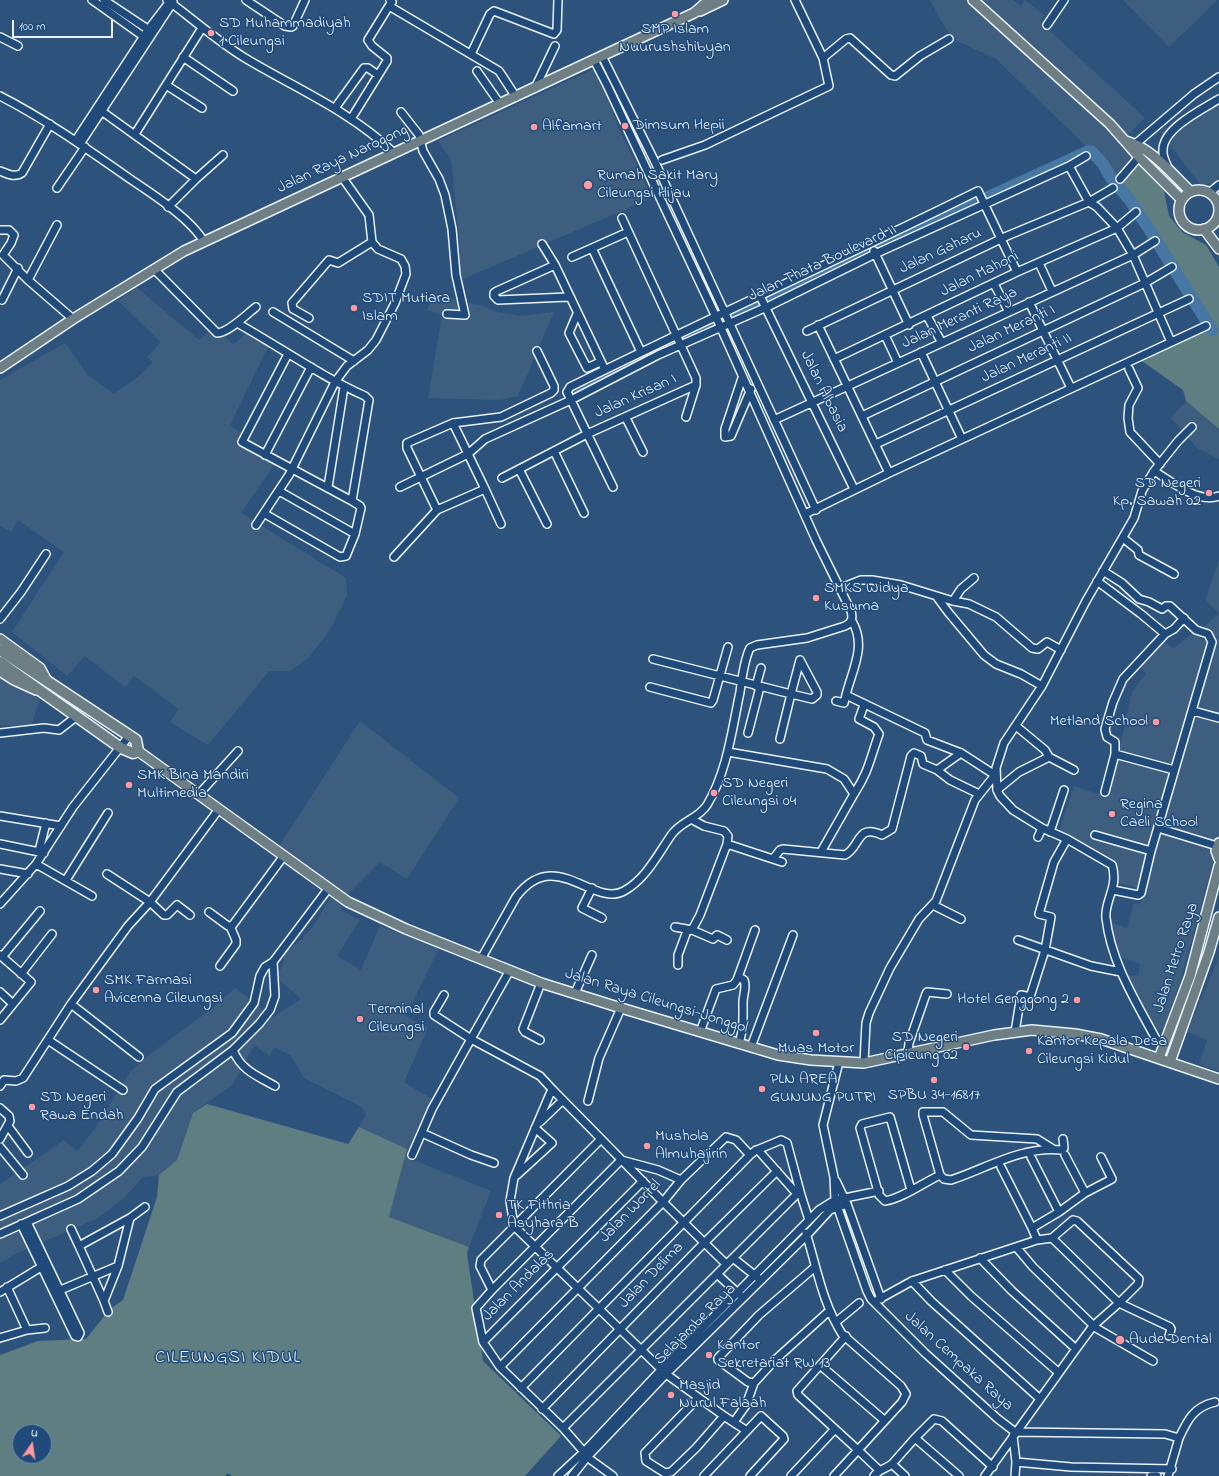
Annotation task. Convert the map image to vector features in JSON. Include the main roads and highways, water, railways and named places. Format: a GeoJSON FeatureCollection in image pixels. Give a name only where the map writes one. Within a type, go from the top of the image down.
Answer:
{"type":"FeatureCollection","features":[{"type":"Feature","properties":{"kind":"highway","name":"Jalan Raya Cileungsi-Jonggol"},"geometry":{"type":"LineString","coordinates":[[0,650],[136,740],[138,751],[133,753],[121,748],[0,662]]}},
{"type":"Feature","properties":{"kind":"main road","name":"Jalan Raya Narogong"},"geometry":{"type":"LineString","coordinates":[[0,368],[74,319],[184,251],[393,152],[516,97],[673,21],[694,13],[709,0]]}},
{"type":"Feature","properties":{"kind":"main road"},"geometry":{"type":"LineString","coordinates":[[694,13],[722,1],[731,0]]}},
{"type":"Feature","properties":{"kind":"main road"},"geometry":{"type":"LineString","coordinates":[[973,0],[1131,144],[1169,169],[1190,191]]}},
{"type":"Feature","properties":{"kind":"main road"},"geometry":{"type":"LineString","coordinates":[[1131,144],[1139,157],[1182,200]]}},
{"type":"Feature","properties":{"kind":"main road"},"geometry":{"type":"LineString","coordinates":[[1203,190],[1209,193],[1218,202],[1219,208],[1217,223],[1204,229],[1192,228],[1182,221],[1179,210],[1182,200],[1190,191],[1203,190]]}},
{"type":"Feature","properties":{"kind":"main road"},"geometry":{"type":"LineString","coordinates":[[1204,229],[1219,249]]}},
{"type":"Feature","properties":{"kind":"main road","name":"Jalan Raya Cileungsi-Jonggol"},"geometry":{"type":"LineString","coordinates":[[0,639],[40,668],[48,682]]}},
{"type":"Feature","properties":{"kind":"main road","name":"Jalan Raya Cileungsi-Jonggol"},"geometry":{"type":"LineString","coordinates":[[0,671],[24,686],[45,693]]}},
{"type":"Feature","properties":{"kind":"main road","name":"Jalan Raya Cileungsi-Jonggol"},"geometry":{"type":"LineString","coordinates":[[138,751],[200,794],[328,889],[366,912],[541,983],[739,1044],[778,1055],[839,1062],[864,1063],[994,1035],[1032,1030],[1088,1036],[1101,1039],[1219,1079]]}},
{"type":"Feature","properties":{"kind":"main road"},"geometry":{"type":"LineString","coordinates":[[1218,844],[1216,851],[1219,859]]}},
{"type":"Feature","properties":{"kind":"main road","name":"Jalan Metro Raya"},"geometry":{"type":"LineString","coordinates":[[1159,1058],[1190,976],[1219,866]]}},
{"type":"Feature","properties":{"kind":"main road","name":"Jalan Metro Raya"},"geometry":{"type":"LineString","coordinates":[[1170,1062],[1209,952],[1219,917]]}},
{"type":"Feature","properties":{"kind":"waterway"},"geometry":{"type":"LineString","coordinates":[[569,393],[868,252],[1089,151],[1092,152],[1103,164],[1111,178],[1129,199],[1212,330]]}},
{"type":"Feature","properties":{"kind":"place","name":"SMP Islam Nuurushshibyan"},"geometry":{"type":"Point","coordinates":[675,14]}},
{"type":"Feature","properties":{"kind":"place","name":"SD Muhammadiyah 1 Cileungsi"},"geometry":{"type":"Point","coordinates":[211,33]}},
{"type":"Feature","properties":{"kind":"place","name":"Dimsum Hepii"},"geometry":{"type":"Point","coordinates":[625,126]}},
{"type":"Feature","properties":{"kind":"place","name":"Alfamart"},"geometry":{"type":"Point","coordinates":[534,127]}},
{"type":"Feature","properties":{"kind":"place","name":"Rumah Sakit Mary Cileungsi Hijau"},"geometry":{"type":"Point","coordinates":[588,185]}},
{"type":"Feature","properties":{"kind":"place","name":"SDIT Mutiara Islam"},"geometry":{"type":"Point","coordinates":[354,308]}},
{"type":"Feature","properties":{"kind":"place","name":"SD Negeri Kp. Sawah 02"},"geometry":{"type":"Point","coordinates":[1209,493]}},
{"type":"Feature","properties":{"kind":"place","name":"SMKS Widya Kusuma"},"geometry":{"type":"Point","coordinates":[816,598]}},
{"type":"Feature","properties":{"kind":"place","name":"Metland School"},"geometry":{"type":"Point","coordinates":[1156,722]}},
{"type":"Feature","properties":{"kind":"place","name":"SMK Bina Mandiri Multimedia"},"geometry":{"type":"Point","coordinates":[129,785]}},
{"type":"Feature","properties":{"kind":"place","name":"SD Negeri Cileungsi 04"},"geometry":{"type":"Point","coordinates":[714,793]}},
{"type":"Feature","properties":{"kind":"place","name":"Regina Caeli School"},"geometry":{"type":"Point","coordinates":[1112,814]}},
{"type":"Feature","properties":{"kind":"place","name":"SMK Farmasi Avicenna Cileungsi"},"geometry":{"type":"Point","coordinates":[96,990]}},
{"type":"Feature","properties":{"kind":"place","name":"Hotel Genggong 2"},"geometry":{"type":"Point","coordinates":[1077,1000]}},
{"type":"Feature","properties":{"kind":"place","name":"Terminal Cileungsi"},"geometry":{"type":"Point","coordinates":[360,1019]}},
{"type":"Feature","properties":{"kind":"place","name":"Muas Motor"},"geometry":{"type":"Point","coordinates":[816,1033]}},
{"type":"Feature","properties":{"kind":"place","name":"SD Negeri Cipicung 02"},"geometry":{"type":"Point","coordinates":[966,1047]}},
{"type":"Feature","properties":{"kind":"place","name":"Kantor Kepala Desa Cileungsi Kidul"},"geometry":{"type":"Point","coordinates":[1029,1051]}},
{"type":"Feature","properties":{"kind":"place","name":"SPBU 34-16817"},"geometry":{"type":"Point","coordinates":[934,1080]}},
{"type":"Feature","properties":{"kind":"place","name":"PLN AREA GUNUNG PUTRI"},"geometry":{"type":"Point","coordinates":[762,1089]}},
{"type":"Feature","properties":{"kind":"place","name":"SD Negeri Rawa Endah"},"geometry":{"type":"Point","coordinates":[32,1107]}},
{"type":"Feature","properties":{"kind":"place","name":"Mushola Almuhajirin"},"geometry":{"type":"Point","coordinates":[647,1146]}},
{"type":"Feature","properties":{"kind":"place","name":"TK Fithria Asyhara B"},"geometry":{"type":"Point","coordinates":[499,1215]}},
{"type":"Feature","properties":{"kind":"place","name":"Aude Dental"},"geometry":{"type":"Point","coordinates":[1120,1340]}},
{"type":"Feature","properties":{"kind":"place","name":"Kantor Sekretariat RW 13"},"geometry":{"type":"Point","coordinates":[709,1355]}},
{"type":"Feature","properties":{"kind":"place","name":"Masjid Nurul Falaah"},"geometry":{"type":"Point","coordinates":[671,1395]}},
{"type":"Feature","properties":{"kind":"district","name":"CILEUNGSI KIDUL"},"geometry":{"type":"Point","coordinates":[228,1359]}}]}
